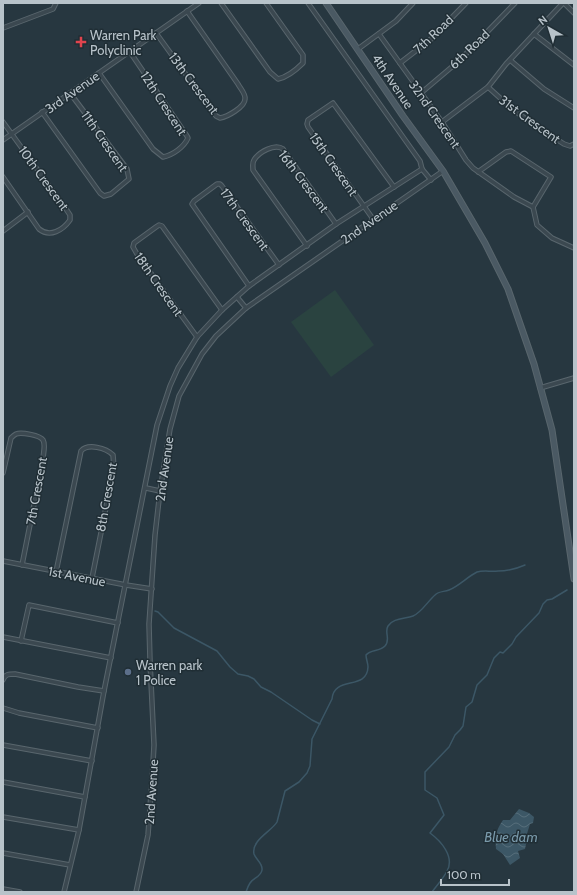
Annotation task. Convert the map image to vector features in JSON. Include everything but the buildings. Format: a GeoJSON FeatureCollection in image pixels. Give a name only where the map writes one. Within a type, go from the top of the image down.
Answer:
{"type":"FeatureCollection","features":[{"type":"Feature","properties":{"kind":"street"},"geometry":{"type":"LineString","coordinates":[[3,28],[53,9],[56,3]]}},
{"type":"Feature","properties":{"kind":"street","name":"3rd Avenue"},"geometry":{"type":"LineString","coordinates":[[3,140],[199,3]]}},
{"type":"Feature","properties":{"kind":"street"},"geometry":{"type":"LineString","coordinates":[[221,3],[270,72],[278,79],[297,69],[303,63],[304,59],[303,55],[266,3]]}},
{"type":"Feature","properties":{"kind":"street"},"geometry":{"type":"LineString","coordinates":[[308,3],[420,161],[422,168],[431,180]]}},
{"type":"Feature","properties":{"kind":"street","name":"4th Avenue"},"geometry":{"type":"LineString","coordinates":[[326,3],[403,116],[443,171],[485,243],[508,289],[522,327],[552,430],[574,578]]}},
{"type":"Feature","properties":{"kind":"street"},"geometry":{"type":"LineString","coordinates":[[358,49],[396,21],[413,3]]}},
{"type":"Feature","properties":{"kind":"street","name":"7th Road"},"geometry":{"type":"LineString","coordinates":[[400,64],[431,39],[466,3]]}},
{"type":"Feature","properties":{"kind":"street","name":"6th Road"},"geometry":{"type":"LineString","coordinates":[[421,93],[460,60],[515,3]]}},
{"type":"Feature","properties":{"kind":"street"},"geometry":{"type":"LineString","coordinates":[[442,122],[488,87],[510,60],[563,3],[574,13]]}},
{"type":"Feature","properties":{"kind":"street","name":"13th Crescent"},"geometry":{"type":"LineString","coordinates":[[156,33],[216,116],[220,118],[226,117],[232,113],[242,105],[246,99],[245,96],[236,80],[187,11]]}},
{"type":"Feature","properties":{"kind":"street","name":"32nd Crescent"},"geometry":{"type":"LineString","coordinates":[[379,34],[442,122],[466,160],[478,172],[514,197],[533,208]]}},
{"type":"Feature","properties":{"kind":"street"},"geometry":{"type":"LineString","coordinates":[[534,34],[574,66]]}},
{"type":"Feature","properties":{"kind":"street","name":"12th Crescent"},"geometry":{"type":"LineString","coordinates":[[99,73],[153,149],[163,157],[174,152],[184,145],[188,138],[130,52]]}},
{"type":"Feature","properties":{"kind":"street"},"geometry":{"type":"LineString","coordinates":[[510,60],[544,89],[574,108]]}},
{"type":"Feature","properties":{"kind":"street","name":"31st Crescent"},"geometry":{"type":"LineString","coordinates":[[488,87],[511,108],[545,132],[564,144],[570,146],[574,144]]}},
{"type":"Feature","properties":{"kind":"street","name":"11th Crescent"},"geometry":{"type":"LineString","coordinates":[[42,112],[100,193],[104,196],[111,194],[129,179],[127,169],[70,93]]}},
{"type":"Feature","properties":{"kind":"street","name":"15th Crescent"},"geometry":{"type":"LineString","coordinates":[[373,219],[308,127],[308,120],[333,103],[394,187]]}},
{"type":"Feature","properties":{"kind":"street"},"geometry":{"type":"LineString","coordinates":[[3,122],[12,134]]}},
{"type":"Feature","properties":{"kind":"street","name":"10th Crescent"},"geometry":{"type":"LineString","coordinates":[[3,177],[39,229],[43,232],[48,234],[54,233],[68,223],[70,220],[66,209],[12,134]]}},
{"type":"Feature","properties":{"kind":"street","name":"16th Crescent"},"geometry":{"type":"LineString","coordinates":[[307,246],[253,170],[252,164],[257,156],[275,146],[279,146],[283,149],[336,224]]}},
{"type":"Feature","properties":{"kind":"street"},"geometry":{"type":"LineString","coordinates":[[478,172],[506,152],[511,151],[551,177],[533,208],[537,225],[552,238],[574,248]]}},
{"type":"Feature","properties":{"kind":"street"},"geometry":{"type":"LineString","coordinates":[[64,892],[79,830],[104,691],[146,488],[157,425],[178,368],[197,337],[222,310],[249,286],[336,224],[422,168]]}},
{"type":"Feature","properties":{"kind":"street","name":"2nd Avenue"},"geometry":{"type":"LineString","coordinates":[[136,892],[148,834],[154,745],[149,624],[155,535],[160,491],[170,429],[179,396],[202,354],[216,336],[246,308],[443,171]]}},
{"type":"Feature","properties":{"kind":"street"},"geometry":{"type":"LineString","coordinates":[[3,187],[8,184]]}},
{"type":"Feature","properties":{"kind":"street","name":"17th Crescent"},"geometry":{"type":"LineString","coordinates":[[249,286],[193,205],[194,201],[211,188],[217,184],[222,186],[279,266]]}},
{"type":"Feature","properties":{"kind":"street"},"geometry":{"type":"LineString","coordinates":[[3,231],[28,212]]}},
{"type":"Feature","properties":{"kind":"street","name":"18th Crescent"},"geometry":{"type":"LineString","coordinates":[[197,337],[137,254],[133,246],[134,243],[159,225],[162,226],[222,310]]}},
{"type":"Feature","properties":{"kind":"street"},"geometry":{"type":"LineString","coordinates":[[237,297],[246,308]]}},
{"type":"Feature","properties":{"kind":"street"},"geometry":{"type":"LineString","coordinates":[[540,388],[574,378]]}},
{"type":"Feature","properties":{"kind":"street","name":"7th Crescent"},"geometry":{"type":"LineString","coordinates":[[3,473],[10,438],[21,433],[42,438],[44,442],[42,459],[22,565]]}},
{"type":"Feature","properties":{"kind":"street","name":"8th Crescent"},"geometry":{"type":"LineString","coordinates":[[56,572],[81,451],[84,447],[108,449],[113,455],[114,467],[92,578]]}},
{"type":"Feature","properties":{"kind":"street"},"geometry":{"type":"LineString","coordinates":[[146,488],[160,491]]}},
{"type":"Feature","properties":{"kind":"street","name":"1st Avenue"},"geometry":{"type":"LineString","coordinates":[[3,562],[152,589]]}},
{"type":"Feature","properties":{"kind":"street"},"geometry":{"type":"LineString","coordinates":[[21,641],[29,605],[118,622]]}},
{"type":"Feature","properties":{"kind":"street"},"geometry":{"type":"LineString","coordinates":[[3,637],[111,658]]}},
{"type":"Feature","properties":{"kind":"street"},"geometry":{"type":"LineString","coordinates":[[3,680],[7,675],[15,674],[104,691]]}},
{"type":"Feature","properties":{"kind":"street"},"geometry":{"type":"LineString","coordinates":[[3,708],[19,713],[98,728]]}},
{"type":"Feature","properties":{"kind":"street"},"geometry":{"type":"LineString","coordinates":[[3,745],[92,761]]}},
{"type":"Feature","properties":{"kind":"street"},"geometry":{"type":"LineString","coordinates":[[3,782],[85,797]]}},
{"type":"Feature","properties":{"kind":"street"},"geometry":{"type":"LineString","coordinates":[[3,817],[79,830]]}},
{"type":"Feature","properties":{"kind":"street"},"geometry":{"type":"LineString","coordinates":[[3,853],[70,865]]}},
{"type":"Feature","properties":{"kind":"street"},"geometry":{"type":"LineString","coordinates":[[3,889],[20,892]]}},
{"type":"Feature","properties":{"kind":"green space"},"geometry":{"type":"Polygon","coordinates":[[[335,290],[374,345],[331,377],[291,322],[335,290]]]}},
{"type":"Feature","properties":{"kind":"water","name":"Blue dam"},"geometry":{"type":"Polygon","coordinates":[[[519,809],[534,817],[533,823],[530,824],[526,837],[533,837],[526,844],[525,849],[518,851],[520,858],[510,865],[503,854],[496,849],[497,830],[503,820],[510,820],[519,809]]]}},
{"type":"Feature","properties":{"kind":"waterway"},"geometry":{"type":"LineString","coordinates":[[246,892],[250,883],[260,874],[262,870],[261,865],[254,854],[256,844],[277,822],[285,791],[299,782],[307,773],[310,766],[312,739],[334,692],[338,687],[362,679],[366,674],[368,667],[366,655],[370,652],[383,648],[387,644],[387,628],[390,623],[416,614],[422,610],[437,594],[453,588],[477,572],[509,570],[525,565]]}},
{"type":"Feature","properties":{"kind":"waterway"},"geometry":{"type":"LineString","coordinates":[[432,892],[447,871],[449,860],[446,850],[430,833],[444,815],[437,798],[425,790],[425,772],[449,747],[455,735],[463,726],[466,707],[472,702],[477,685],[487,675],[494,658],[500,652],[503,653],[512,644],[516,637],[539,613],[543,604],[547,600],[552,599],[567,590]]}},
{"type":"Feature","properties":{"kind":"waterway"},"geometry":{"type":"LineString","coordinates":[[155,611],[158,612],[174,628],[217,651],[238,674],[254,679],[261,687],[320,724]]}},
{"type":"Feature","properties":{"kind":"place","name":"Warren Park Polyclinic"},"geometry":{"type":"Point","coordinates":[81,42]}},
{"type":"Feature","properties":{"kind":"place","name":"Warren park 1 Police"},"geometry":{"type":"Point","coordinates":[128,672]}}]}
